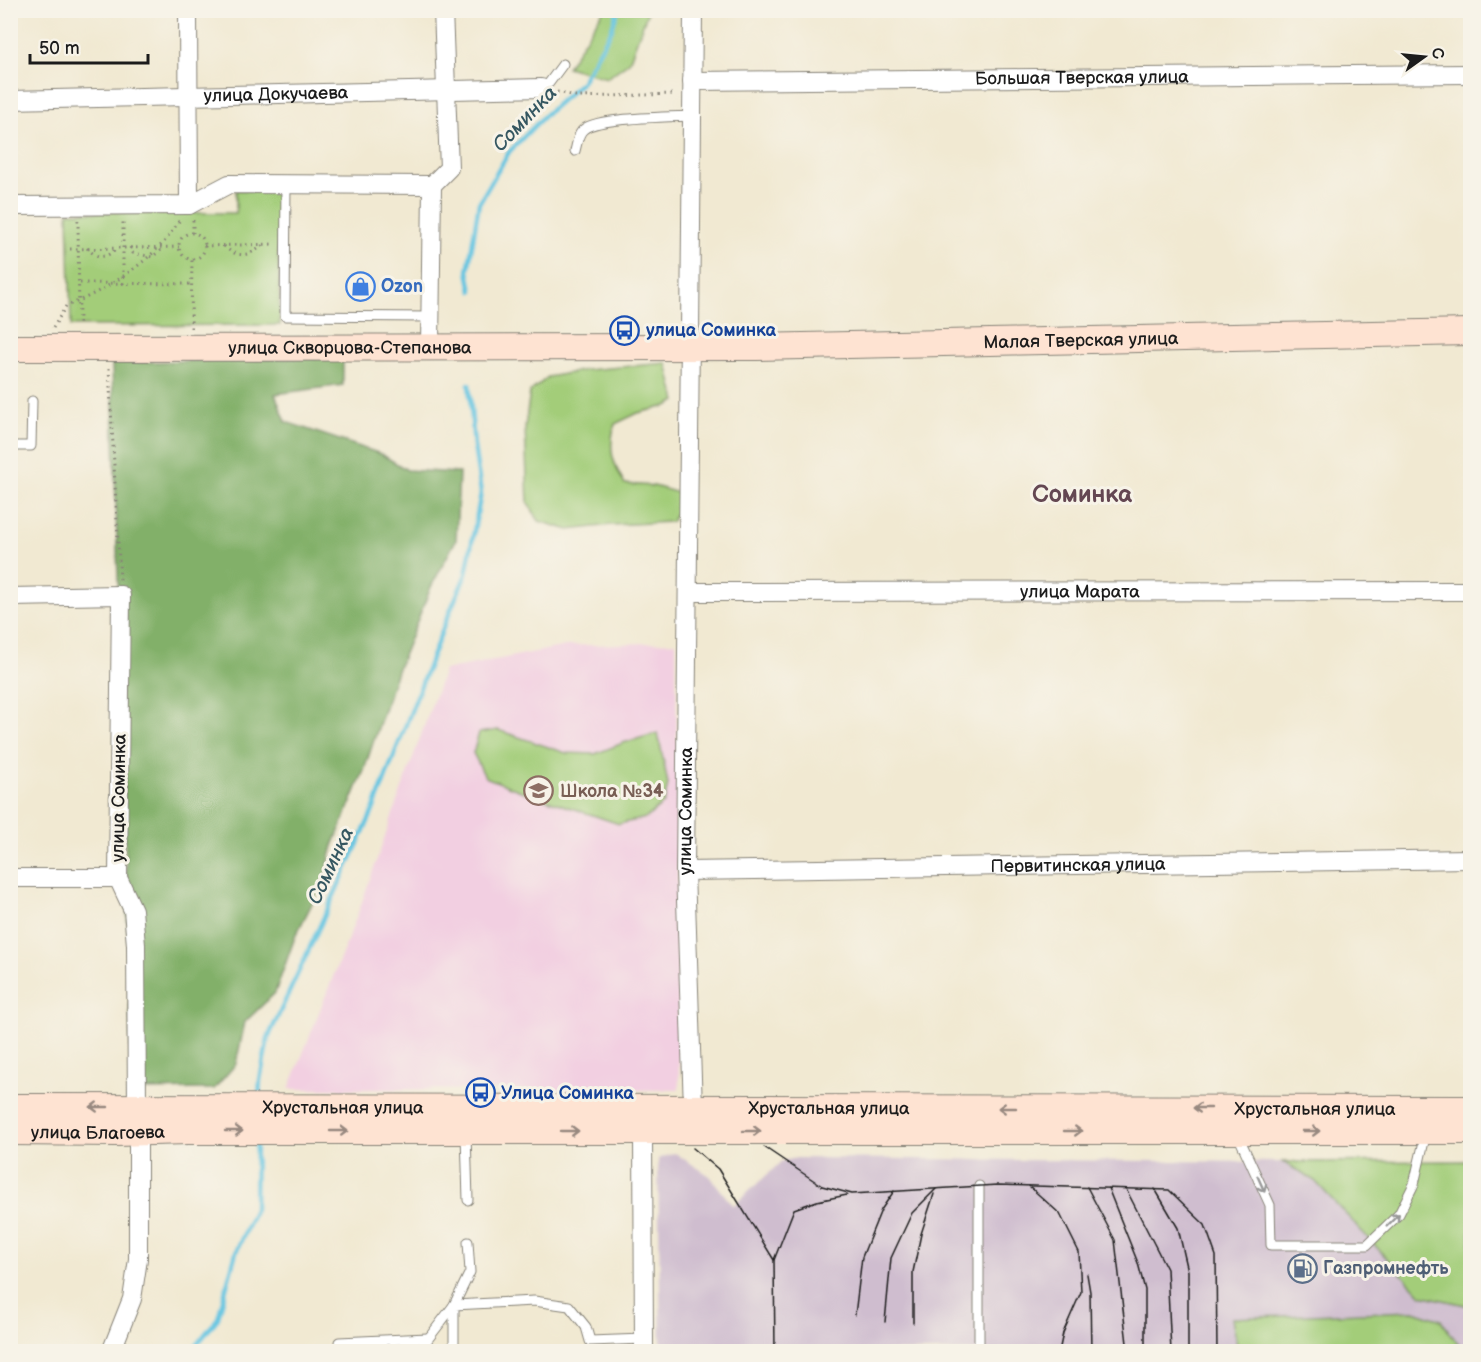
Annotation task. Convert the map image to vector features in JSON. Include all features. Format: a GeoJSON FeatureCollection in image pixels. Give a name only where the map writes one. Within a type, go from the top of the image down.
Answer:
{"type":"FeatureCollection","features":[{"type":"Feature","properties":{"kind":"main road","name":"Малая Тверская улица"},"geometry":{"type":"LineString","coordinates":[[690,346],[756,347],[1470,332]]}},
{"type":"Feature","properties":{"kind":"main road","name":"улица Скворцова-Степанова"},"geometry":{"type":"LineString","coordinates":[[10,348],[690,346]]}},
{"type":"Feature","properties":{"kind":"main road","name":"улица Благоева"},"geometry":{"type":"LineString","coordinates":[[10,1107],[148,1107],[187,1119]]}},
{"type":"Feature","properties":{"kind":"main road"},"geometry":{"type":"LineString","coordinates":[[127,1133],[142,1118],[148,1107]]}},
{"type":"Feature","properties":{"kind":"main road","name":"Хрустальная улица"},"geometry":{"type":"LineString","coordinates":[[187,1119],[694,1120],[1470,1109]]}},
{"type":"Feature","properties":{"kind":"main road","name":"улица Благоева"},"geometry":{"type":"LineString","coordinates":[[10,1132],[127,1133],[187,1119]]}},
{"type":"Feature","properties":{"kind":"main road","name":"Хрустальная улица"},"geometry":{"type":"LineString","coordinates":[[280,1119],[466,1131],[643,1120]]}},
{"type":"Feature","properties":{"kind":"main road","name":"Хрустальная улица"},"geometry":{"type":"LineString","coordinates":[[694,1120],[1236,1131],[1470,1131]]}},
{"type":"Feature","properties":{"kind":"street"},"geometry":{"type":"LineString","coordinates":[[187,210],[188,10]]}},
{"type":"Feature","properties":{"kind":"street"},"geometry":{"type":"LineString","coordinates":[[430,347],[432,186],[449,168],[443,10]]}},
{"type":"Feature","properties":{"kind":"street","name":"улица Соминка"},"geometry":{"type":"LineString","coordinates":[[693,10],[685,871],[694,1120]]}},
{"type":"Feature","properties":{"kind":"street","name":"Большая Тверская улица"},"geometry":{"type":"LineString","coordinates":[[692,87],[1470,74]]}},
{"type":"Feature","properties":{"kind":"street","name":"улица Докучаева"},"geometry":{"type":"LineString","coordinates":[[10,100],[541,88]]}},
{"type":"Feature","properties":{"kind":"street"},"geometry":{"type":"LineString","coordinates":[[10,206],[123,206],[187,210],[229,184],[432,186]]}},
{"type":"Feature","properties":{"kind":"street","name":"улица Марата"},"geometry":{"type":"LineString","coordinates":[[688,592],[1470,591]]}},
{"type":"Feature","properties":{"kind":"street"},"geometry":{"type":"LineString","coordinates":[[10,597],[121,595]]}},
{"type":"Feature","properties":{"kind":"street","name":"улица Соминка"},"geometry":{"type":"LineString","coordinates":[[121,595],[118,878],[133,910],[148,1107]]}},
{"type":"Feature","properties":{"kind":"street","name":"Первитинская улица"},"geometry":{"type":"LineString","coordinates":[[685,871],[1470,859]]}},
{"type":"Feature","properties":{"kind":"street"},"geometry":{"type":"LineString","coordinates":[[10,878],[118,878]]}},
{"type":"Feature","properties":{"kind":"street"},"geometry":{"type":"LineString","coordinates":[[643,1120],[643,1345]]}},
{"type":"Feature","properties":{"kind":"street"},"geometry":{"type":"LineString","coordinates":[[111,1352],[132,1299],[136,1269],[127,1133]]}},
{"type":"Feature","properties":{"kind":"lane"},"geometry":{"type":"LineString","coordinates":[[541,88],[549,83],[563,64]]}},
{"type":"Feature","properties":{"kind":"lane"},"geometry":{"type":"LineString","coordinates":[[575,151],[584,128],[605,122],[692,116]]}},
{"type":"Feature","properties":{"kind":"lane"},"geometry":{"type":"LineString","coordinates":[[286,183],[285,316],[430,316]]}},
{"type":"Feature","properties":{"kind":"lane"},"geometry":{"type":"LineString","coordinates":[[10,446],[31,446],[32,401]]}},
{"type":"Feature","properties":{"kind":"lane"},"geometry":{"type":"LineString","coordinates":[[466,1131],[468,1200]]}},
{"type":"Feature","properties":{"kind":"lane"},"geometry":{"type":"LineString","coordinates":[[1236,1131],[1270,1205],[1271,1245],[1367,1245],[1400,1214],[1414,1184],[1427,1131]]}},
{"type":"Feature","properties":{"kind":"lane"},"geometry":{"type":"LineString","coordinates":[[979,1186],[979,1352]]}},
{"type":"Feature","properties":{"kind":"lane"},"geometry":{"type":"LineString","coordinates":[[418,1352],[454,1305],[470,1272],[468,1242]]}},
{"type":"Feature","properties":{"kind":"lane"},"geometry":{"type":"LineString","coordinates":[[454,1305],[534,1301],[569,1306],[586,1327],[590,1341],[643,1345]]}},
{"type":"Feature","properties":{"kind":"lane"},"geometry":{"type":"LineString","coordinates":[[454,1305],[454,1352]]}},
{"type":"Feature","properties":{"kind":"lane"},"geometry":{"type":"LineString","coordinates":[[339,1342],[428,1338]]}},
{"type":"Feature","properties":{"kind":"path"},"geometry":{"type":"LineString","coordinates":[[541,88],[580,97],[692,87]]}},
{"type":"Feature","properties":{"kind":"path"},"geometry":{"type":"LineString","coordinates":[[123,206],[121,247],[123,284]]}},
{"type":"Feature","properties":{"kind":"path"},"geometry":{"type":"LineString","coordinates":[[77,207],[80,329]]}},
{"type":"Feature","properties":{"kind":"path"},"geometry":{"type":"LineString","coordinates":[[53,328],[66,306],[80,301],[123,276],[159,247],[187,210]]}},
{"type":"Feature","properties":{"kind":"path"},"geometry":{"type":"LineString","coordinates":[[188,233],[201,237],[204,246],[201,255],[192,258],[185,256],[179,247],[181,238],[188,233]]}},
{"type":"Feature","properties":{"kind":"path"},"geometry":{"type":"LineString","coordinates":[[204,246],[286,243]]}},
{"type":"Feature","properties":{"kind":"path"},"geometry":{"type":"LineString","coordinates":[[224,245],[227,249],[240,255],[249,255],[264,244]]}},
{"type":"Feature","properties":{"kind":"path"},"geometry":{"type":"LineString","coordinates":[[87,248],[94,256],[99,256],[111,254],[121,247]]}},
{"type":"Feature","properties":{"kind":"path"},"geometry":{"type":"LineString","coordinates":[[130,247],[133,253],[147,257],[152,257],[165,247]]}},
{"type":"Feature","properties":{"kind":"path"},"geometry":{"type":"LineString","coordinates":[[70,249],[179,247]]}},
{"type":"Feature","properties":{"kind":"path"},"geometry":{"type":"LineString","coordinates":[[191,329],[192,258]]}},
{"type":"Feature","properties":{"kind":"path"},"geometry":{"type":"LineString","coordinates":[[79,283],[192,284]]}},
{"type":"Feature","properties":{"kind":"path"},"geometry":{"type":"LineString","coordinates":[[108,348],[121,595]]}},
{"type":"Feature","properties":{"kind":"shaded area","name":"Школа №34"},"geometry":{"type":"Polygon","coordinates":[[[676,642],[679,1090],[289,1089],[358,913],[444,670],[566,646],[676,642]]]}},
{"type":"Feature","properties":{"kind":"shaded area"},"geometry":{"type":"Polygon","coordinates":[[[675,1153],[710,1176],[733,1206],[782,1161],[797,1158],[1283,1162],[1315,1181],[1421,1295],[1470,1306],[1470,1351],[661,1351],[658,1159],[675,1153]]]}},
{"type":"Feature","properties":{"kind":"green space"},"geometry":{"type":"Polygon","coordinates":[[[604,10],[648,11],[629,62],[607,78],[567,67],[604,10]]]}},
{"type":"Feature","properties":{"kind":"green space"},"geometry":{"type":"Polygon","coordinates":[[[236,190],[277,190],[280,325],[71,326],[68,212],[236,213],[236,190]]]}},
{"type":"Feature","properties":{"kind":"green space"},"geometry":{"type":"Polygon","coordinates":[[[343,357],[343,385],[275,394],[286,422],[381,454],[407,470],[459,473],[456,540],[431,587],[397,671],[363,773],[333,846],[324,880],[295,937],[275,993],[245,1022],[236,1064],[214,1089],[132,1090],[112,363],[343,357]]]}},
{"type":"Feature","properties":{"kind":"green space"},"geometry":{"type":"Polygon","coordinates":[[[667,363],[676,401],[667,406],[638,413],[615,424],[612,455],[625,484],[654,486],[679,493],[680,507],[671,522],[569,530],[539,521],[528,503],[525,427],[530,392],[548,377],[586,370],[667,363]]]}},
{"type":"Feature","properties":{"kind":"green space"},"geometry":{"type":"Polygon","coordinates":[[[498,730],[566,753],[595,754],[658,733],[668,784],[664,803],[646,818],[619,824],[485,777],[473,753],[479,733],[498,730]]]}},
{"type":"Feature","properties":{"kind":"green space"},"geometry":{"type":"Polygon","coordinates":[[[1470,1161],[1470,1306],[1421,1295],[1315,1181],[1283,1162],[1470,1161]]]}},
{"type":"Feature","properties":{"kind":"green space"},"geometry":{"type":"Polygon","coordinates":[[[1414,1311],[1441,1320],[1463,1351],[1238,1351],[1232,1318],[1414,1311]]]}},
{"type":"Feature","properties":{"kind":"waterway","name":"Соминка"},"geometry":{"type":"LineString","coordinates":[[472,291],[468,271],[479,203],[509,152],[545,115],[581,83],[611,31],[618,10]]}},
{"type":"Feature","properties":{"kind":"waterway","name":"Соминка"},"geometry":{"type":"LineString","coordinates":[[259,1100],[260,1080],[268,1038],[372,813],[466,574],[481,493],[474,446],[469,384]]}},
{"type":"Feature","properties":{"kind":"waterway","name":"Соминка"},"geometry":{"type":"LineString","coordinates":[[191,1352],[218,1318],[236,1252],[255,1209],[256,1138]]}},
{"type":"Feature","properties":{"kind":"tram line"},"geometry":{"type":"LineString","coordinates":[[764,1147],[822,1186],[852,1194],[997,1185],[1169,1190],[1205,1225],[1216,1256],[1217,1352]]}},
{"type":"Feature","properties":{"kind":"tram line"},"geometry":{"type":"LineString","coordinates":[[693,1148],[718,1169],[774,1260]]}},
{"type":"Feature","properties":{"kind":"tram line"},"geometry":{"type":"LineString","coordinates":[[1029,1186],[1060,1214],[1079,1252],[1081,1292],[1063,1333],[1059,1352]]}},
{"type":"Feature","properties":{"kind":"tram line"},"geometry":{"type":"LineString","coordinates":[[1087,1187],[1115,1240],[1128,1352]]}},
{"type":"Feature","properties":{"kind":"tram line"},"geometry":{"type":"LineString","coordinates":[[1108,1188],[1138,1263],[1145,1290],[1145,1352]]}},
{"type":"Feature","properties":{"kind":"tram line"},"geometry":{"type":"LineString","coordinates":[[885,1322],[891,1258],[912,1213],[936,1189]]}},
{"type":"Feature","properties":{"kind":"tram line"},"geometry":{"type":"LineString","coordinates":[[1126,1189],[1167,1269],[1171,1352]]}},
{"type":"Feature","properties":{"kind":"tram line"},"geometry":{"type":"LineString","coordinates":[[1155,1189],[1178,1228],[1188,1271],[1188,1352]]}},
{"type":"Feature","properties":{"kind":"tram line"},"geometry":{"type":"LineString","coordinates":[[855,1315],[862,1257],[881,1210],[894,1191]]}},
{"type":"Feature","properties":{"kind":"tram line"},"geometry":{"type":"LineString","coordinates":[[913,1323],[913,1272],[921,1234],[934,1194]]}},
{"type":"Feature","properties":{"kind":"tram line"},"geometry":{"type":"LineString","coordinates":[[775,1352],[774,1260],[794,1209],[817,1201],[847,1195]]}},
{"type":"Feature","properties":{"kind":"tram line"},"geometry":{"type":"LineString","coordinates":[[1087,1274],[1090,1292],[1091,1352]]}},
{"type":"Feature","properties":{"kind":"place","name":"Ozon"},"geometry":{"type":"Point","coordinates":[360,286]}},
{"type":"Feature","properties":{"kind":"place","name":"улица Соминка"},"geometry":{"type":"Point","coordinates":[625,330]}},
{"type":"Feature","properties":{"kind":"place","name":"Школа №34"},"geometry":{"type":"Point","coordinates":[539,791]}},
{"type":"Feature","properties":{"kind":"place","name":"Улица Соминка"},"geometry":{"type":"Point","coordinates":[480,1093]}},
{"type":"Feature","properties":{"kind":"place","name":"Газпромнефть"},"geometry":{"type":"Point","coordinates":[1302,1268]}},
{"type":"Feature","properties":{"kind":"district","name":"Соминка"},"geometry":{"type":"Point","coordinates":[1082,494]}}]}
